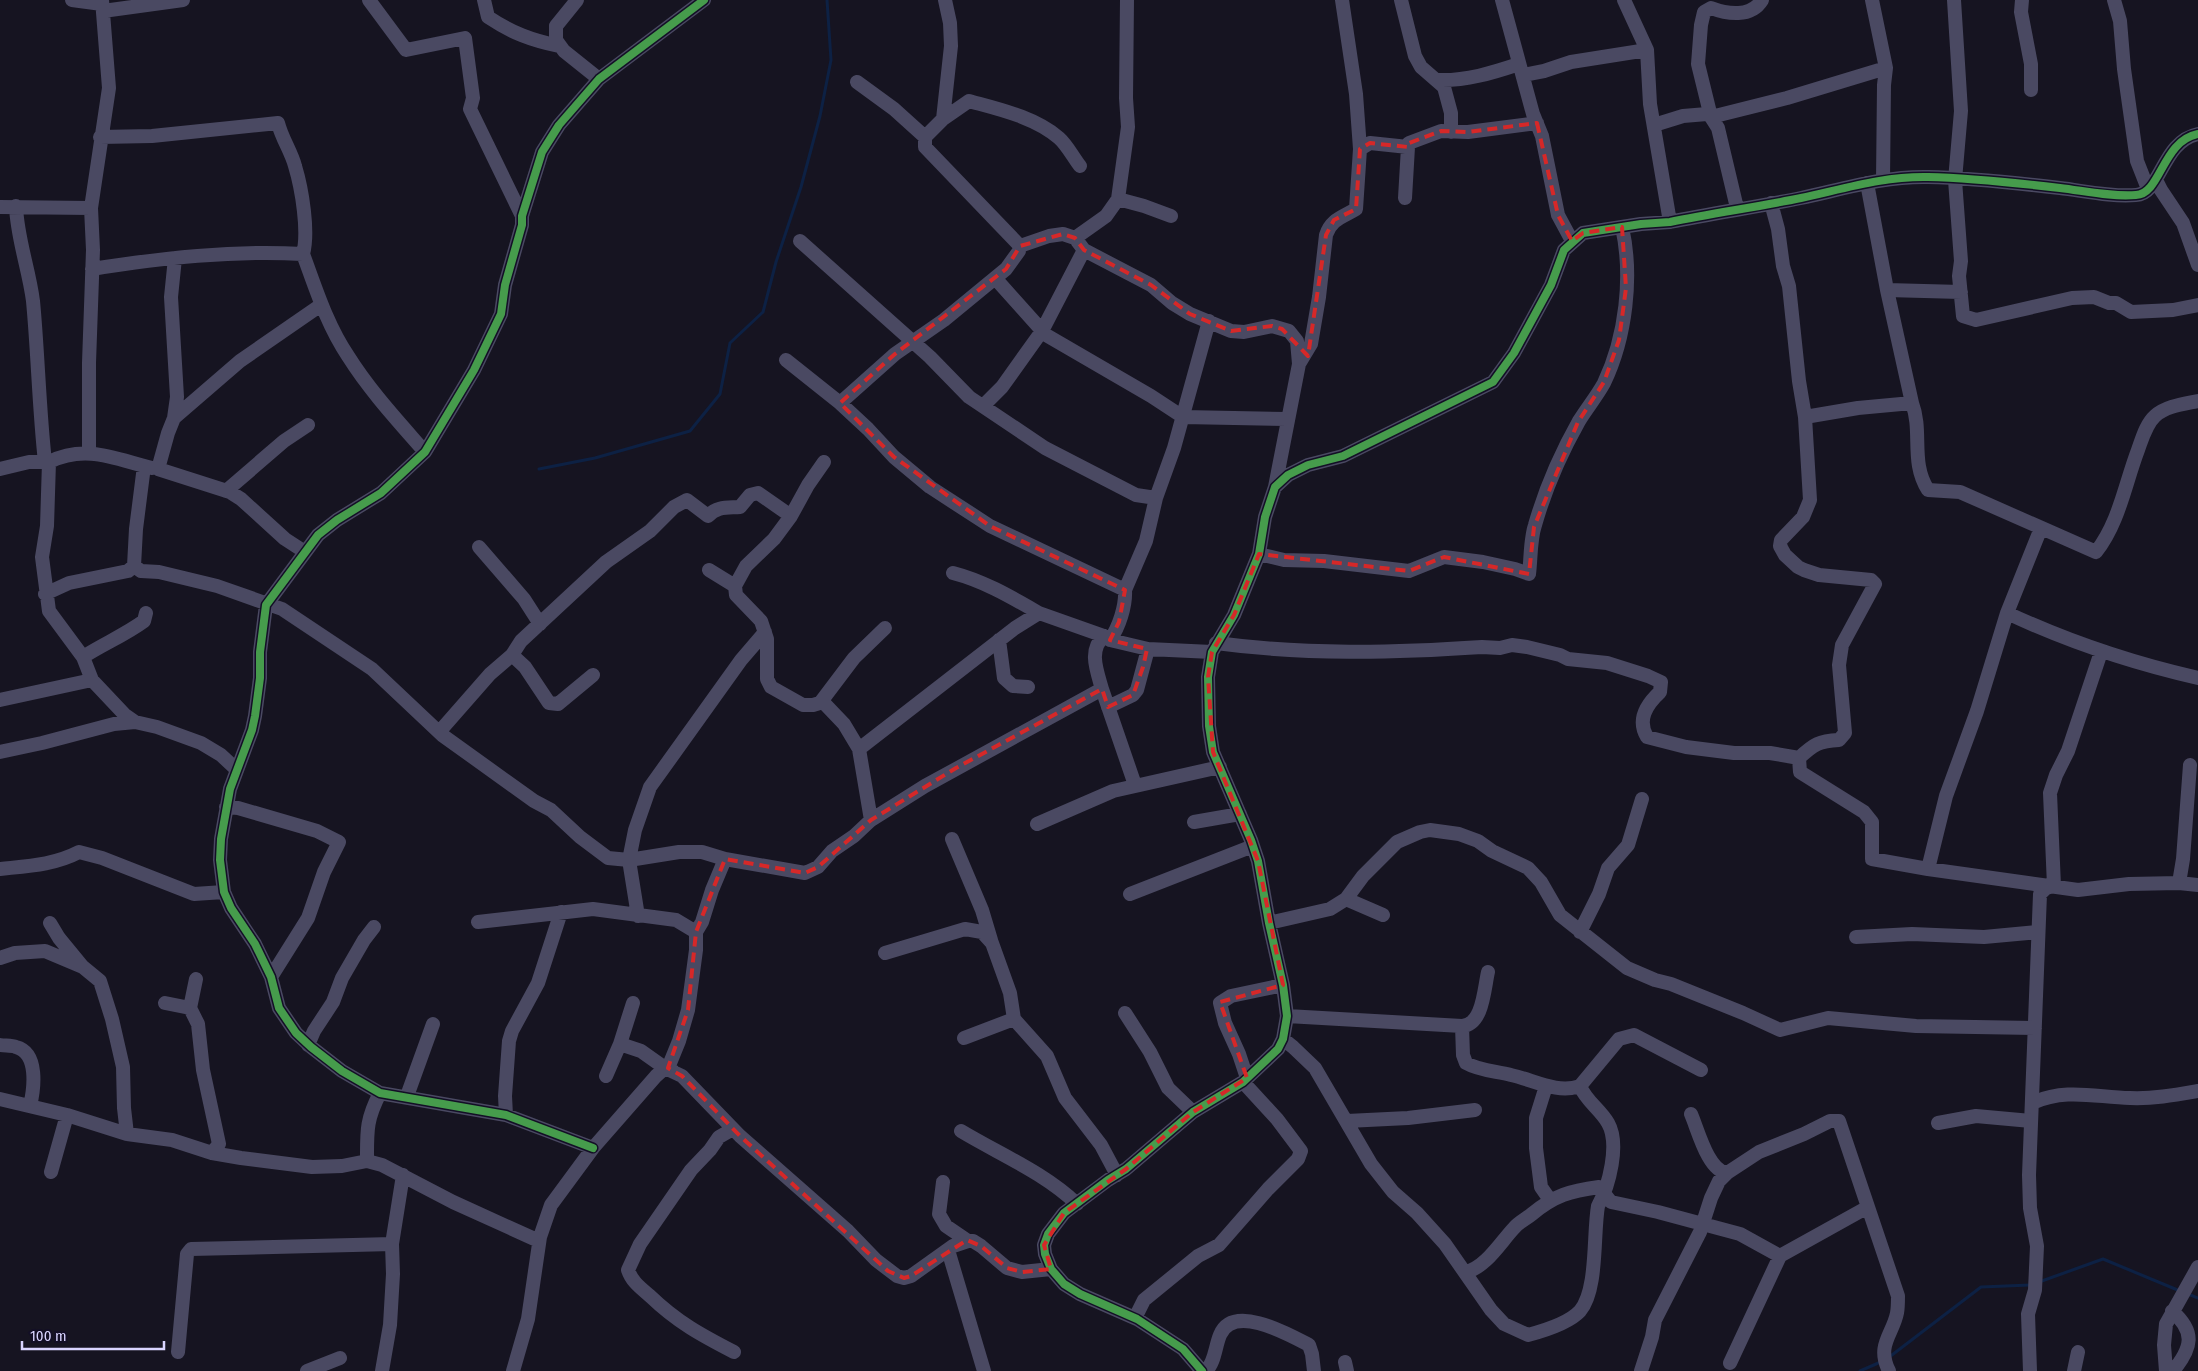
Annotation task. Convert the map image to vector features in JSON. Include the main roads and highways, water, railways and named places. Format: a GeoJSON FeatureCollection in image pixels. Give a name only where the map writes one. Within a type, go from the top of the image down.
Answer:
{"type":"FeatureCollection","features":[{"type":"Feature","properties":{"kind":"waterway"},"geometry":{"type":"LineString","coordinates":[[539,469],[595,458],[690,431],[720,394],[730,343],[763,312],[776,262],[801,187],[820,116],[831,60],[827,0]]}},
{"type":"Feature","properties":{"kind":"waterway"},"geometry":{"type":"LineString","coordinates":[[2039,1282],[2103,1259],[2180,1291]]}},
{"type":"Feature","properties":{"kind":"waterway"},"geometry":{"type":"LineString","coordinates":[[1888,1358],[1981,1287],[2030,1285]]}},
{"type":"Feature","properties":{"kind":"waterway"},"geometry":{"type":"LineString","coordinates":[[2188,1294],[2198,1298]]}},
{"type":"Feature","properties":{"kind":"waterway"},"geometry":{"type":"LineString","coordinates":[[1860,1371],[1883,1361]]}}]}
